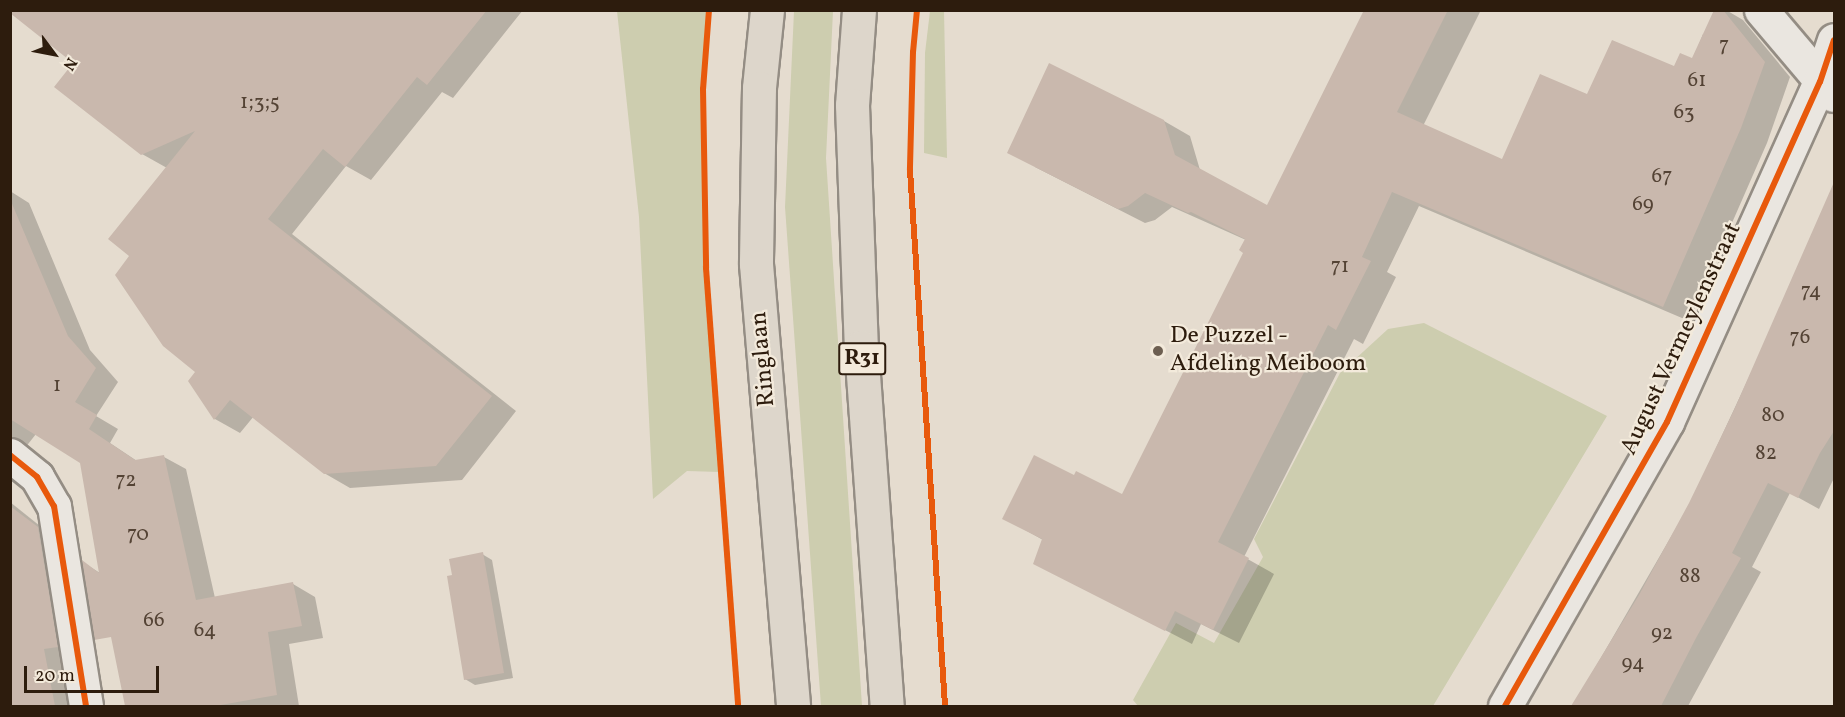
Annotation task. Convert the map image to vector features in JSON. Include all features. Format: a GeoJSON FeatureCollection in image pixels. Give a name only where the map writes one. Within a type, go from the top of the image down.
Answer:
{"type":"FeatureCollection","features":[{"type":"Feature","properties":{"kind":"main road","name":"Ringlaan"},"geometry":{"type":"LineString","coordinates":[[767,10],[759,88],[756,264],[793,706]]}},
{"type":"Feature","properties":{"kind":"main road","name":"R31"},"geometry":{"type":"LineString","coordinates":[[859,10],[852,105],[861,347],[887,706]]}},
{"type":"Feature","properties":{"kind":"street"},"geometry":{"type":"LineString","coordinates":[[1761,10],[1827,89]]}},
{"type":"Feature","properties":{"kind":"street","name":"August Vermeylenstraat"},"geometry":{"type":"LineString","coordinates":[[1505,706],[1667,422],[1827,89],[1834,40]]}},
{"type":"Feature","properties":{"kind":"street"},"geometry":{"type":"LineString","coordinates":[[10,455],[37,477],[54,506],[86,706]]}},
{"type":"Feature","properties":{"kind":"green space"},"geometry":{"type":"Polygon","coordinates":[[[617,11],[709,11],[703,89],[706,268],[720,472],[687,471],[653,499],[639,217],[617,11]]]}},
{"type":"Feature","properties":{"kind":"green space"},"geometry":{"type":"Polygon","coordinates":[[[794,11],[833,11],[826,158],[862,706],[821,706],[785,207],[794,11]]]}},
{"type":"Feature","properties":{"kind":"green space"},"geometry":{"type":"Polygon","coordinates":[[[930,11],[944,11],[947,158],[924,153],[925,53],[930,11]]]}},
{"type":"Feature","properties":{"kind":"green space"},"geometry":{"type":"Polygon","coordinates":[[[1424,323],[1607,416],[1433,706],[1138,706],[1133,700],[1176,623],[1214,643],[1263,557],[1254,539],[1340,373],[1388,329],[1424,323]]]}},
{"type":"Feature","properties":{"kind":"building"},"geometry":{"type":"Polygon","coordinates":[[[10,10],[487,10],[427,85],[417,77],[345,167],[323,149],[268,219],[492,396],[436,466],[324,474],[230,400],[214,420],[188,381],[195,372],[163,346],[115,275],[129,256],[108,239],[195,131],[141,155],[54,87],[73,63],[10,13],[10,10]]]}},
{"type":"Feature","properties":{"kind":"building"},"geometry":{"type":"Polygon","coordinates":[[[1364,10],[1448,10],[1397,112],[1502,159],[1540,74],[1587,94],[1612,40],[1674,66],[1680,53],[1692,58],[1714,10],[1723,10],[1765,62],[1741,128],[1663,307],[1392,192],[1362,257],[1371,261],[1336,330],[1328,325],[1218,542],[1249,558],[1213,630],[1175,611],[1165,631],[1033,564],[1042,539],[1002,519],[1034,455],[1074,475],[1076,471],[1122,494],[1243,253],[1239,250],[1245,239],[1191,212],[1188,213],[1145,193],[1128,206],[1118,209],[1007,153],[1049,63],[1164,120],[1175,155],[1267,205],[1364,10]]]}},
{"type":"Feature","properties":{"kind":"building"},"geometry":{"type":"Polygon","coordinates":[[[1834,182],[1834,431],[1820,453],[1798,498],[1768,483],[1732,553],[1741,558],[1661,706],[1571,706],[1639,595],[1689,503],[1734,410],[1834,182]]]}},
{"type":"Feature","properties":{"kind":"building"},"geometry":{"type":"Polygon","coordinates":[[[10,199],[68,336],[96,368],[75,402],[97,415],[89,429],[135,460],[164,455],[196,600],[293,582],[302,626],[268,632],[277,695],[215,706],[125,706],[111,637],[94,640],[82,560],[99,573],[80,463],[10,419],[10,199]]]}},
{"type":"Feature","properties":{"kind":"building"},"geometry":{"type":"Polygon","coordinates":[[[10,506],[38,527],[58,647],[44,649],[55,706],[10,706],[10,506]]]}},
{"type":"Feature","properties":{"kind":"building"},"geometry":{"type":"Polygon","coordinates":[[[483,552],[504,673],[464,680],[447,576],[452,575],[449,559],[483,552]]]}},
{"type":"Feature","properties":{"kind":"cycle path"},"geometry":{"type":"LineString","coordinates":[[709,10],[703,89],[706,268],[738,706]]}},
{"type":"Feature","properties":{"kind":"cycle path"},"geometry":{"type":"LineString","coordinates":[[917,10],[913,52],[910,170],[945,706]]}},
{"type":"Feature","properties":{"kind":"cycle path"},"geometry":{"type":"LineString","coordinates":[[1505,706],[1667,422],[1820,82],[1834,40]]}},
{"type":"Feature","properties":{"kind":"cycle path"},"geometry":{"type":"LineString","coordinates":[[10,455],[37,477],[54,506],[86,706]]}},
{"type":"Feature","properties":{"kind":"place","name":"De Puzzel - Afdeling Meiboom"},"geometry":{"type":"Point","coordinates":[1158,351]}}]}
